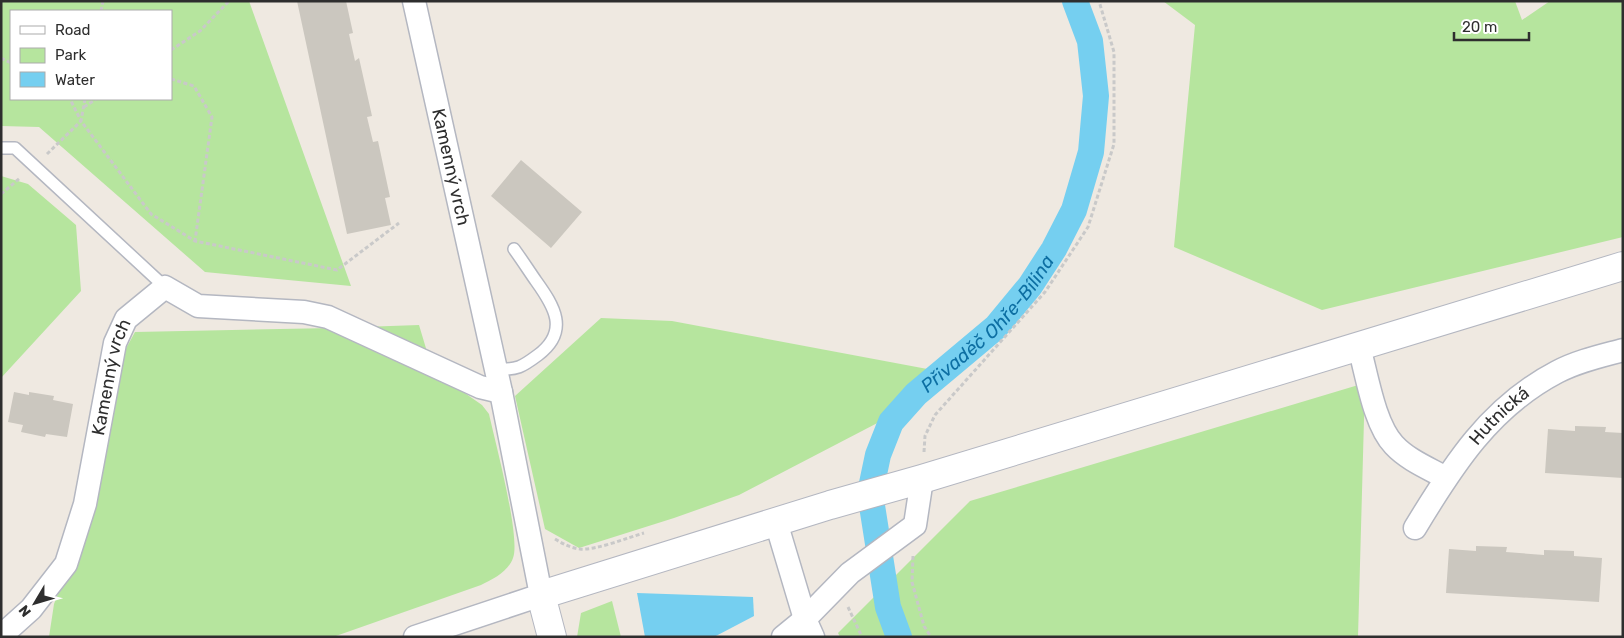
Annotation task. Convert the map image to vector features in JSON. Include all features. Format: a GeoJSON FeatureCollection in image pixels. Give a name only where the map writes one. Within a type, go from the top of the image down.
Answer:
{"type":"FeatureCollection","features":[{"type":"Feature","properties":{"kind":"street","name":"Kamenný vrch"},"geometry":{"type":"LineString","coordinates":[[414,1],[502,392],[541,595]]}},
{"type":"Feature","properties":{"kind":"street"},"geometry":{"type":"LineString","coordinates":[[415,637],[541,595],[830,505],[922,479],[1623,266]]}},
{"type":"Feature","properties":{"kind":"street","name":"Kamenný vrch"},"geometry":{"type":"LineString","coordinates":[[1,636],[30,609],[66,564],[85,504],[114,343],[126,319],[164,287]]}},
{"type":"Feature","properties":{"kind":"street"},"geometry":{"type":"LineString","coordinates":[[164,287],[198,306],[304,312],[328,317],[480,387],[502,392]]}},
{"type":"Feature","properties":{"kind":"street"},"geometry":{"type":"LineString","coordinates":[[1359,347],[1383,430],[1394,445],[1410,459],[1446,478]]}},
{"type":"Feature","properties":{"kind":"street","name":"Hutnická"},"geometry":{"type":"LineString","coordinates":[[1415,528],[1446,478],[1476,436],[1502,410],[1558,371],[1583,361],[1623,350]]}},
{"type":"Feature","properties":{"kind":"street"},"geometry":{"type":"LineString","coordinates":[[783,637],[809,628],[850,572],[915,525],[922,479]]}},
{"type":"Feature","properties":{"kind":"street"},"geometry":{"type":"LineString","coordinates":[[776,522],[809,628]]}},
{"type":"Feature","properties":{"kind":"street"},"geometry":{"type":"LineString","coordinates":[[541,595],[552,637]]}},
{"type":"Feature","properties":{"kind":"lane"},"geometry":{"type":"LineString","coordinates":[[1,148],[14,148],[164,287]]}},
{"type":"Feature","properties":{"kind":"lane"},"geometry":{"type":"LineString","coordinates":[[496,369],[513,370],[526,364],[542,352],[551,341],[555,330],[556,317],[550,300],[514,249]]}},
{"type":"Feature","properties":{"kind":"path"},"geometry":{"type":"LineString","coordinates":[[172,49],[200,32],[229,1]]}},
{"type":"Feature","properties":{"kind":"path"},"geometry":{"type":"LineString","coordinates":[[922,479],[925,436],[935,415],[1045,292],[1088,227],[1114,144],[1114,52],[1099,1]]}},
{"type":"Feature","properties":{"kind":"path"},"geometry":{"type":"LineString","coordinates":[[172,79],[194,86],[212,117],[195,241]]}},
{"type":"Feature","properties":{"kind":"path"},"geometry":{"type":"LineString","coordinates":[[70,100],[81,121],[151,214],[195,241],[336,270],[399,223]]}},
{"type":"Feature","properties":{"kind":"path"},"geometry":{"type":"LineString","coordinates":[[1,194],[34,166],[81,121],[85,100]]}},
{"type":"Feature","properties":{"kind":"path"},"geometry":{"type":"LineString","coordinates":[[83,107],[94,100]]}},
{"type":"Feature","properties":{"kind":"path"},"geometry":{"type":"LineString","coordinates":[[915,525],[912,582],[924,626],[931,637]]}},
{"type":"Feature","properties":{"kind":"path"},"geometry":{"type":"LineString","coordinates":[[552,536],[564,544],[582,550],[651,531]]}},
{"type":"Feature","properties":{"kind":"green space"},"geometry":{"type":"Polygon","coordinates":[[[1,1],[249,1],[351,286],[205,272],[39,127],[1,126],[1,1]]]}},
{"type":"Feature","properties":{"kind":"green space"},"geometry":{"type":"Polygon","coordinates":[[[1163,1],[1515,1],[1522,20],[1550,1],[1623,1],[1623,237],[1322,310],[1174,247],[1195,25],[1163,1]]]}},
{"type":"Feature","properties":{"kind":"green space"},"geometry":{"type":"Polygon","coordinates":[[[1,176],[28,184],[76,225],[81,291],[1,378],[1,176]]]}},
{"type":"Feature","properties":{"kind":"green space"},"geometry":{"type":"Polygon","coordinates":[[[601,318],[672,321],[938,371],[911,390],[887,418],[739,495],[579,548],[545,529],[515,396],[601,318]]]}},
{"type":"Feature","properties":{"kind":"green space"},"geometry":{"type":"Polygon","coordinates":[[[419,325],[428,355],[362,327],[419,325]]]}},
{"type":"Feature","properties":{"kind":"green space"},"geometry":{"type":"Polygon","coordinates":[[[333,328],[433,371],[482,405],[489,414],[511,511],[515,547],[513,558],[508,567],[481,585],[333,637],[49,637],[54,604],[80,535],[117,365],[135,332],[333,328]]]}},
{"type":"Feature","properties":{"kind":"green space"},"geometry":{"type":"Polygon","coordinates":[[[1365,383],[1358,637],[840,637],[838,633],[970,501],[1365,383]]]}},
{"type":"Feature","properties":{"kind":"green space"},"geometry":{"type":"Polygon","coordinates":[[[612,601],[621,637],[577,637],[581,613],[612,601]]]}},
{"type":"Feature","properties":{"kind":"water"},"geometry":{"type":"Polygon","coordinates":[[[637,593],[753,597],[754,616],[714,637],[645,637],[637,593]]]}},
{"type":"Feature","properties":{"kind":"building"},"geometry":{"type":"Polygon","coordinates":[[[297,1],[346,1],[353,33],[349,34],[355,61],[359,58],[372,116],[367,117],[373,142],[378,141],[390,197],[385,198],[391,225],[347,234],[297,1]]]}},
{"type":"Feature","properties":{"kind":"building"},"geometry":{"type":"Polygon","coordinates":[[[521,160],[582,212],[551,248],[491,196],[521,160]]]}},
{"type":"Feature","properties":{"kind":"building"},"geometry":{"type":"Polygon","coordinates":[[[14,392],[54,396],[53,400],[73,404],[67,437],[46,434],[45,437],[21,432],[23,425],[8,422],[14,392]]]}},
{"type":"Feature","properties":{"kind":"building"},"geometry":{"type":"Polygon","coordinates":[[[1575,426],[1606,427],[1605,432],[1623,433],[1623,478],[1545,473],[1548,429],[1575,431],[1575,426]]]}},
{"type":"Feature","properties":{"kind":"building"},"geometry":{"type":"Polygon","coordinates":[[[1476,546],[1507,547],[1506,552],[1544,555],[1544,550],[1574,551],[1574,556],[1602,558],[1599,602],[1446,593],[1449,549],[1476,551],[1476,546]]]}},
{"type":"Feature","properties":{"kind":"waterway","name":"Přivaděč Ohře-Bílina"},"geometry":{"type":"LineString","coordinates":[[899,637],[888,607],[870,493],[878,455],[891,422],[916,394],[996,327],[1030,286],[1054,249],[1074,210],[1091,152],[1096,96],[1090,41],[1075,1]]}}]}
